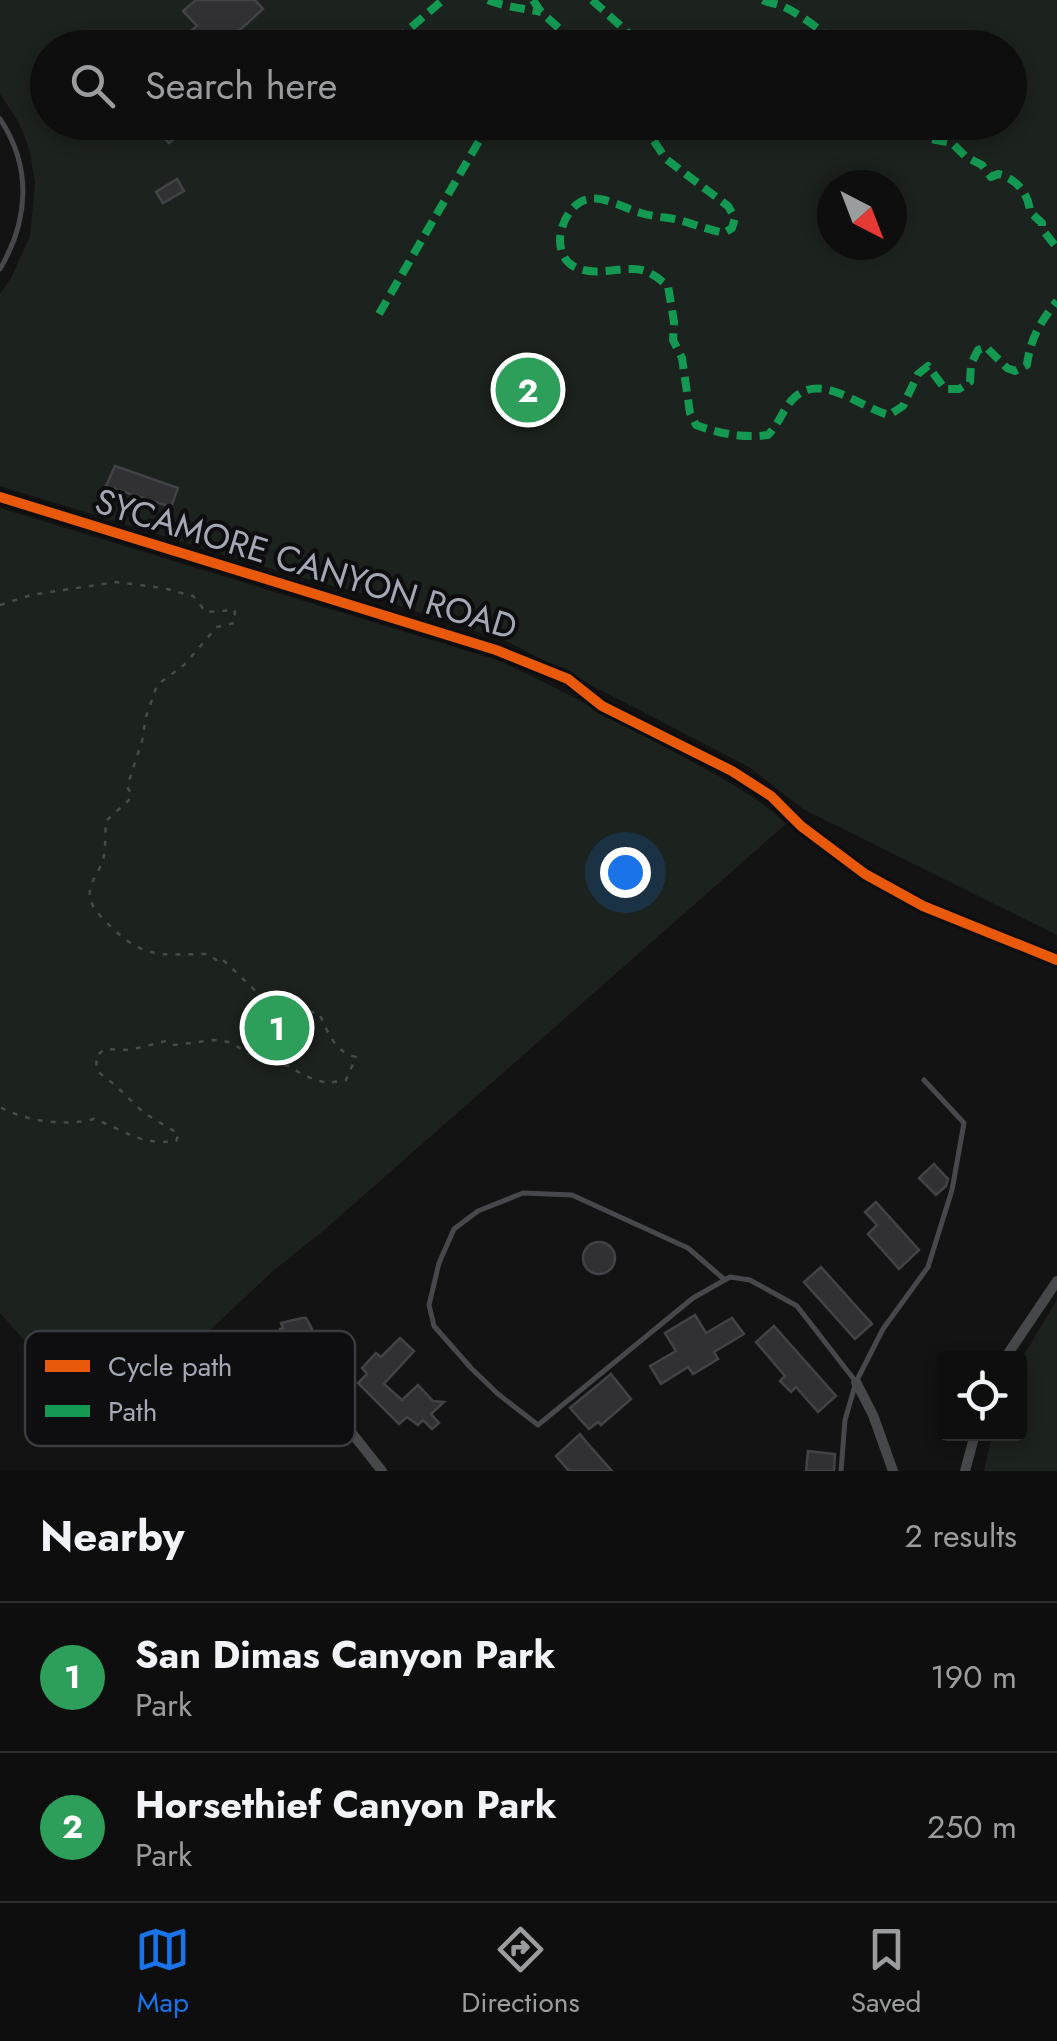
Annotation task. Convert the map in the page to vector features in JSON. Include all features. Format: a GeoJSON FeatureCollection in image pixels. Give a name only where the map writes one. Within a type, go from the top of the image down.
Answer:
{"type":"FeatureCollection","features":[{"type":"Feature","properties":{"kind":"street","name":"SYCAMORE CANYON ROAD"},"geometry":{"type":"LineString","coordinates":[[0,498],[496,650],[568,679],[602,706],[732,771],[771,796],[801,826],[865,874],[923,906],[1057,960]]}},
{"type":"Feature","properties":{"kind":"street"},"geometry":{"type":"LineString","coordinates":[[1009,1351],[1057,1282]]}},
{"type":"Feature","properties":{"kind":"street"},"geometry":{"type":"LineString","coordinates":[[856,1382],[893,1471]]}},
{"type":"Feature","properties":{"kind":"street"},"geometry":{"type":"LineString","coordinates":[[355,1437],[382,1471]]}},
{"type":"Feature","properties":{"kind":"street"},"geometry":{"type":"LineString","coordinates":[[966,1471],[973,1441]]}},
{"type":"Feature","properties":{"kind":"lane"},"geometry":{"type":"LineString","coordinates":[[0,119],[19,160],[24,186],[22,219],[0,269]]}},
{"type":"Feature","properties":{"kind":"lane"},"geometry":{"type":"LineString","coordinates":[[841,1471],[845,1420],[856,1382],[884,1329],[928,1267],[952,1190],[964,1123],[924,1080]]}},
{"type":"Feature","properties":{"kind":"lane"},"geometry":{"type":"LineString","coordinates":[[724,1280],[688,1248],[572,1195],[522,1193],[478,1211],[454,1229],[429,1305],[434,1326],[471,1368],[538,1425],[693,1298],[730,1277],[750,1280],[798,1306],[856,1382]]}},
{"type":"Feature","properties":{"kind":"path"},"geometry":{"type":"LineString","coordinates":[[0,605],[32,595],[116,582],[192,596],[206,612],[236,610],[234,623],[217,628],[184,666],[157,686],[127,787],[131,793],[129,800],[106,820],[103,859],[90,896],[106,922],[132,945],[154,954],[209,954],[216,960],[220,957],[265,1000],[318,1014],[332,1041],[348,1056],[356,1057],[346,1080],[327,1083],[289,1066],[263,1061],[229,1042],[166,1042],[130,1050],[105,1049],[96,1056],[97,1071],[144,1113],[180,1134],[176,1141],[156,1144],[94,1119],[44,1122],[17,1116],[0,1107]]}},
{"type":"Feature","properties":{"kind":"shaded area"},"geometry":{"type":"Polygon","coordinates":[[[0,0],[1057,0],[1057,935],[803,809],[749,767],[508,642],[358,592],[0,486],[0,294],[30,236],[35,182],[29,148],[18,121],[0,94],[0,0]]]}},
{"type":"Feature","properties":{"kind":"shaded area"},"geometry":{"type":"Polygon","coordinates":[[[0,508],[497,660],[719,777],[786,824],[209,1331],[25,1331],[25,1341],[0,1313],[0,508]]]}},
{"type":"Feature","properties":{"kind":"shaded area"},"geometry":{"type":"Polygon","coordinates":[[[1057,1300],[1057,1471],[984,1471],[990,1441],[1027,1441],[1026,1351],[1057,1300]]]}},
{"type":"Feature","properties":{"kind":"building"},"geometry":{"type":"Polygon","coordinates":[[[196,0],[255,0],[263,9],[240,30],[192,30],[197,26],[183,11],[196,0]]]}},
{"type":"Feature","properties":{"kind":"building"},"geometry":{"type":"Polygon","coordinates":[[[177,179],[184,191],[163,203],[156,192],[177,179]]]}},
{"type":"Feature","properties":{"kind":"building"},"geometry":{"type":"Polygon","coordinates":[[[115,466],[178,488],[171,507],[106,486],[115,466]]]}},
{"type":"Feature","properties":{"kind":"building"},"geometry":{"type":"Polygon","coordinates":[[[934,1164],[948,1179],[936,1195],[919,1178],[934,1164]]]}},
{"type":"Feature","properties":{"kind":"building"},"geometry":{"type":"Polygon","coordinates":[[[876,1202],[919,1250],[899,1269],[868,1234],[877,1225],[865,1212],[876,1202]]]}},
{"type":"Feature","properties":{"kind":"building"},"geometry":{"type":"Polygon","coordinates":[[[599,1242],[610,1247],[615,1258],[610,1269],[599,1274],[588,1269],[583,1258],[588,1247],[599,1242]]]}},
{"type":"Feature","properties":{"kind":"building"},"geometry":{"type":"Polygon","coordinates":[[[821,1267],[872,1324],[855,1339],[804,1282],[821,1267]]]}},
{"type":"Feature","properties":{"kind":"building"},"geometry":{"type":"Polygon","coordinates":[[[695,1315],[706,1333],[732,1318],[744,1334],[714,1352],[718,1359],[693,1374],[688,1367],[661,1384],[650,1366],[676,1351],[665,1333],[695,1315]]]}},
{"type":"Feature","properties":{"kind":"building"},"geometry":{"type":"Polygon","coordinates":[[[306,1318],[313,1331],[281,1331],[281,1323],[306,1318]]]}},
{"type":"Feature","properties":{"kind":"building"},"geometry":{"type":"Polygon","coordinates":[[[774,1326],[836,1396],[818,1412],[796,1387],[791,1392],[780,1381],[785,1376],[756,1342],[774,1326]]]}},
{"type":"Feature","properties":{"kind":"building"},"geometry":{"type":"Polygon","coordinates":[[[400,1338],[414,1351],[384,1384],[402,1400],[418,1385],[433,1401],[444,1402],[431,1414],[439,1423],[432,1429],[423,1420],[418,1425],[407,1417],[399,1424],[358,1383],[367,1374],[362,1368],[376,1353],[381,1357],[400,1338]]]}},
{"type":"Feature","properties":{"kind":"building"},"geometry":{"type":"Polygon","coordinates":[[[611,1374],[631,1399],[601,1425],[598,1422],[589,1429],[570,1408],[611,1374]]]}},
{"type":"Feature","properties":{"kind":"building"},"geometry":{"type":"Polygon","coordinates":[[[580,1434],[612,1471],[569,1471],[556,1456],[580,1434]]]}},
{"type":"Feature","properties":{"kind":"building"},"geometry":{"type":"Polygon","coordinates":[[[808,1451],[835,1454],[834,1471],[806,1471],[808,1451]]]}},
{"type":"Feature","properties":{"kind":"marked path"},"geometry":{"type":"LineString","coordinates":[[408,30],[443,0]]}},
{"type":"Feature","properties":{"kind":"marked path"},"geometry":{"type":"LineString","coordinates":[[488,0],[541,12]]}},
{"type":"Feature","properties":{"kind":"marked path"},"geometry":{"type":"LineString","coordinates":[[533,0],[561,30]]}},
{"type":"Feature","properties":{"kind":"marked path"},"geometry":{"type":"LineString","coordinates":[[592,0],[625,30]]}},
{"type":"Feature","properties":{"kind":"marked path"},"geometry":{"type":"LineString","coordinates":[[763,0],[802,17],[820,30]]}},
{"type":"Feature","properties":{"kind":"marked path"},"geometry":{"type":"LineString","coordinates":[[379,314],[480,140]]}},
{"type":"Feature","properties":{"kind":"marked path"},"geometry":{"type":"LineString","coordinates":[[653,140],[666,159],[728,206],[735,218],[732,228],[724,233],[589,199],[568,214],[561,248],[567,261],[580,269],[639,269],[668,286],[673,340],[682,358],[690,413],[696,425],[732,434],[768,435],[791,401],[814,389],[839,393],[889,415],[903,406],[918,374],[928,366],[945,389],[959,389],[970,382],[971,364],[978,350],[986,347],[1007,368],[1015,371],[1027,365],[1037,331],[1057,301]]}},
{"type":"Feature","properties":{"kind":"marked path"},"geometry":{"type":"LineString","coordinates":[[936,140],[952,143],[966,157],[982,165],[991,177],[998,174],[1016,183],[1030,212],[1057,248]]}},
{"type":"Feature","properties":{"kind":"cycle path"},"geometry":{"type":"LineString","coordinates":[[0,497],[496,650],[568,679],[602,706],[732,771],[771,796],[801,826],[865,874],[923,906],[1057,960]]}},
{"type":"Feature","properties":{"kind":"place","name":"Horsethief Canyon Park"},"geometry":{"type":"Point","coordinates":[528,390]}},
{"type":"Feature","properties":{"kind":"place","name":"San Dimas Canyon Park"},"geometry":{"type":"Point","coordinates":[277,1028]}}]}
